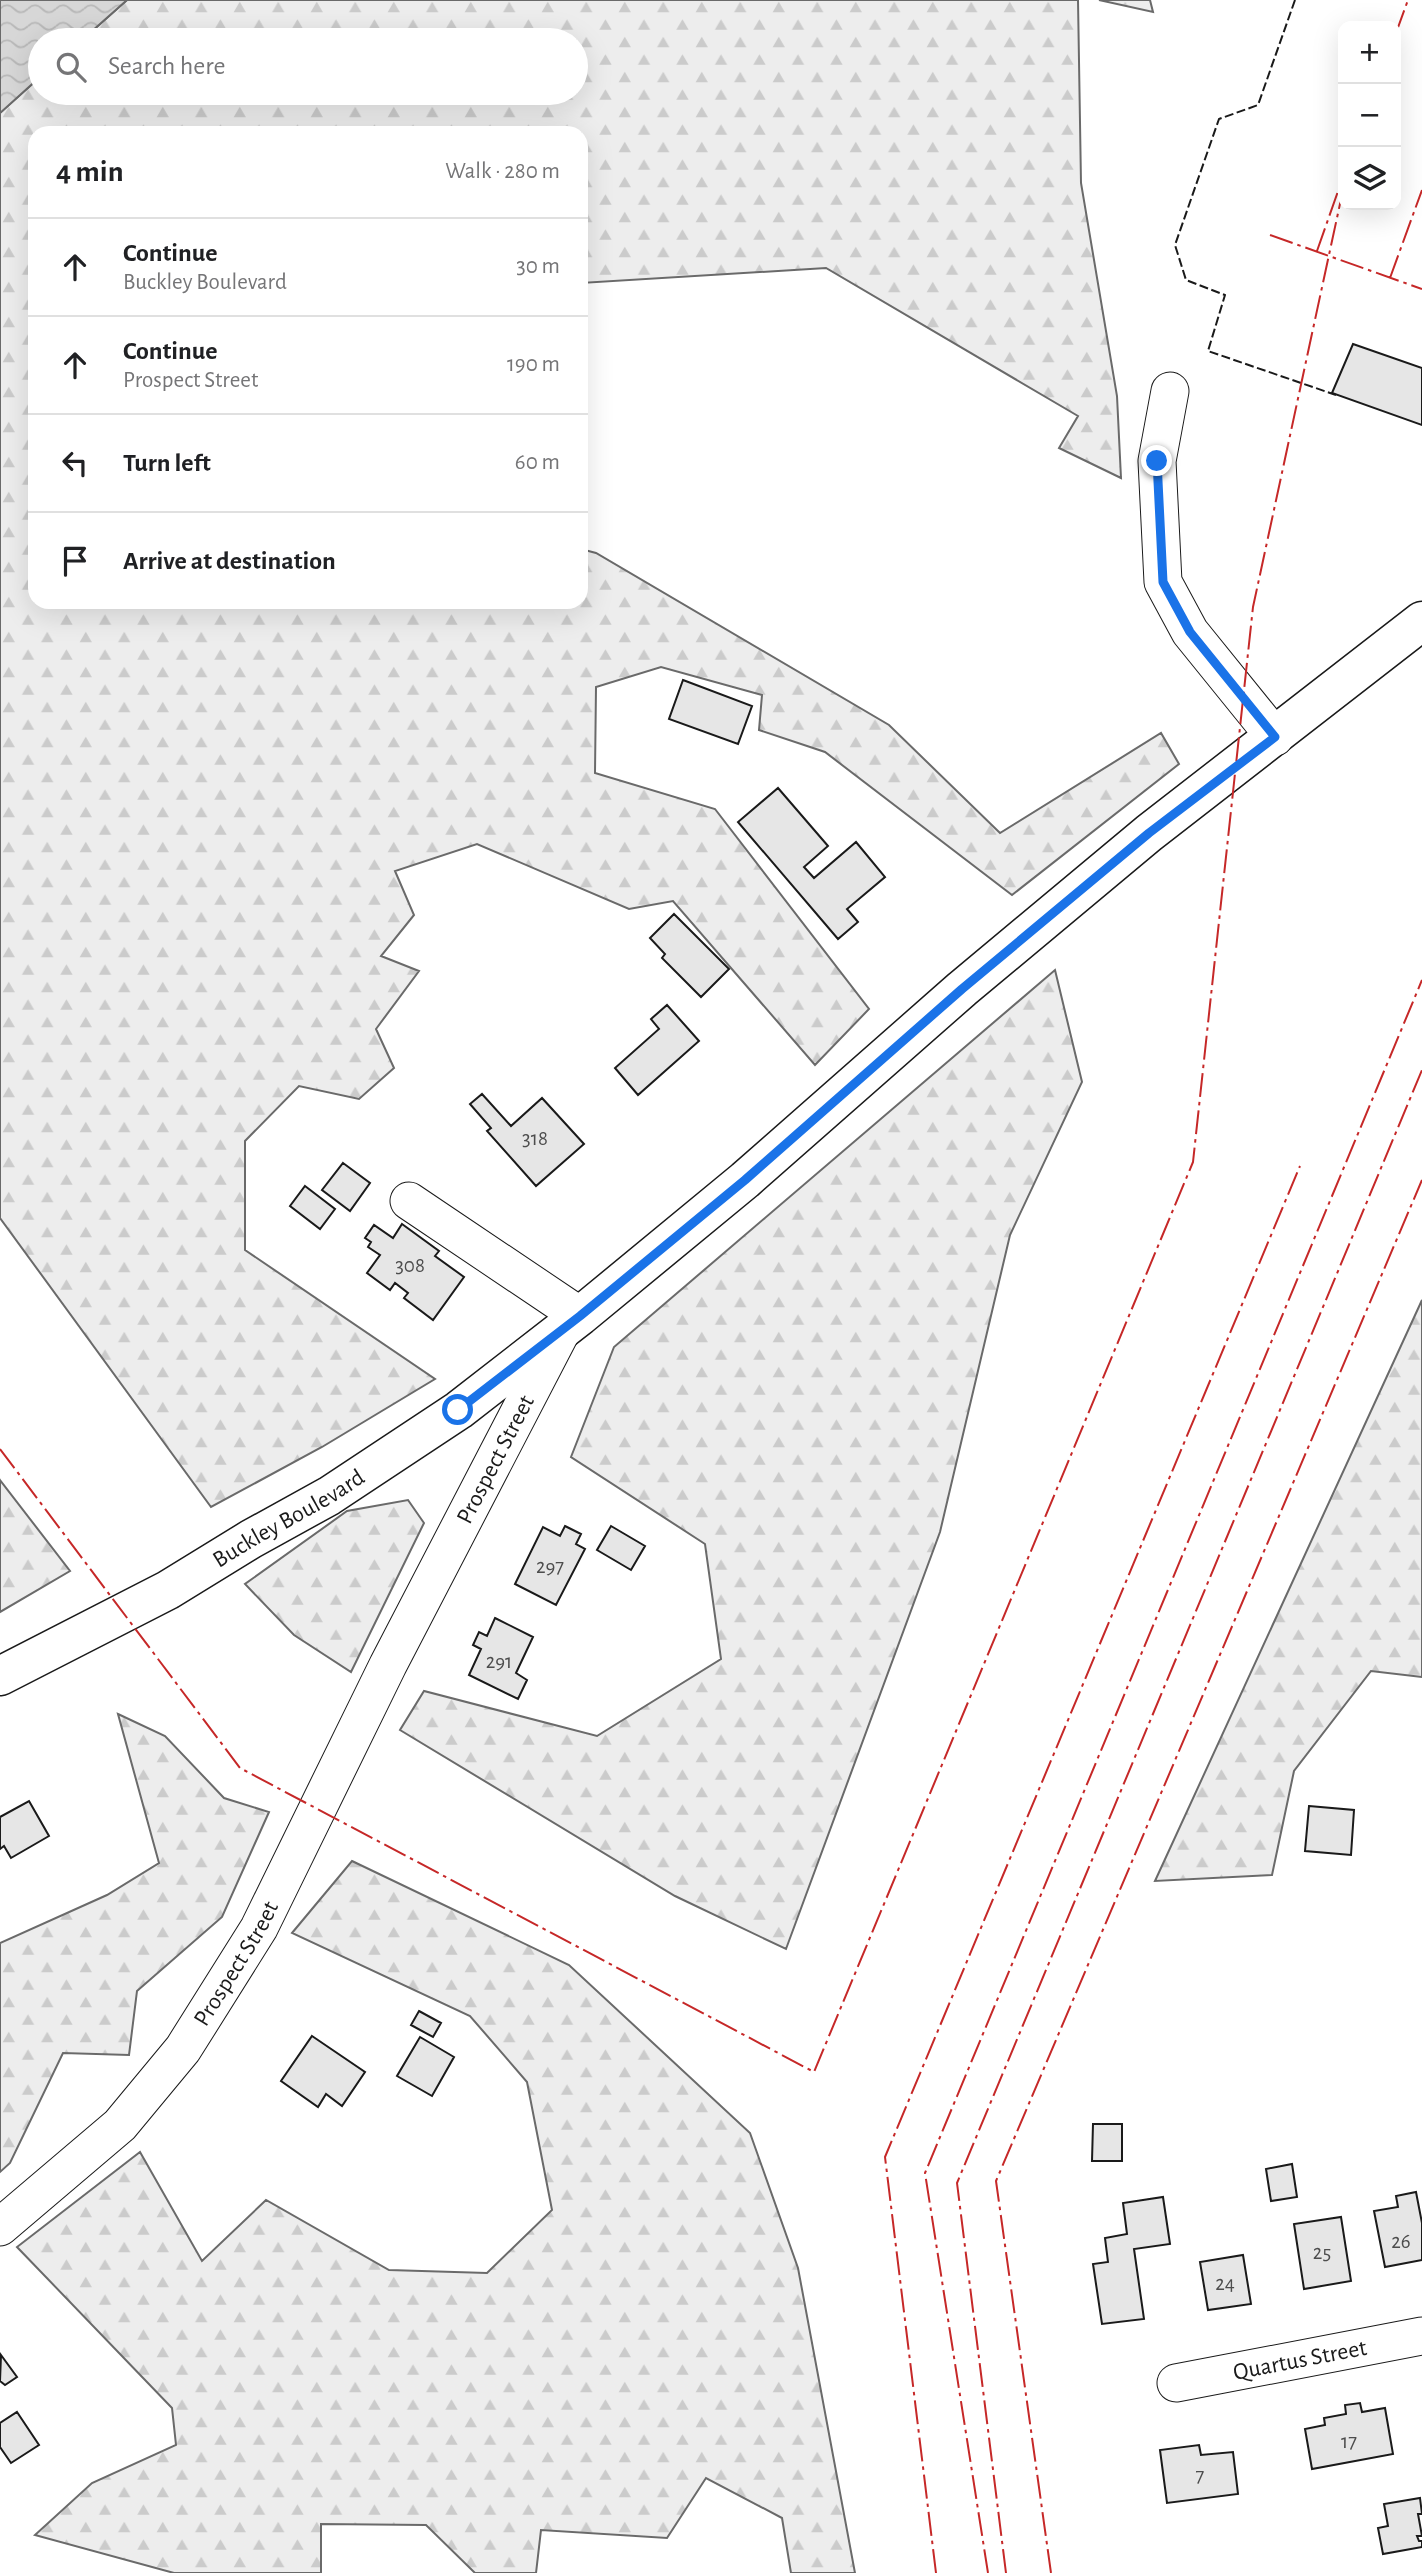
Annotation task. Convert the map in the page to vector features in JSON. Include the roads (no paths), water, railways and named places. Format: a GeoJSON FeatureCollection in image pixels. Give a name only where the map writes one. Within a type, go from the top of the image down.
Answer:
{"type":"FeatureCollection","features":[{"type":"Feature","properties":{"kind":"main road","name":"Prospect Street"},"geometry":{"type":"LineString","coordinates":[[570,1324],[745,1180],[962,989],[1149,833],[1422,621]]}},
{"type":"Feature","properties":{"kind":"main road","name":"Buckley Boulevard"},"geometry":{"type":"LineString","coordinates":[[0,1676],[168,1590],[329,1496],[458,1410],[570,1324]]}},
{"type":"Feature","properties":{"kind":"street"},"geometry":{"type":"LineString","coordinates":[[1170,391],[1157,461],[1163,582],[1190,632],[1275,737]]}},
{"type":"Feature","properties":{"kind":"street"},"geometry":{"type":"LineString","coordinates":[[410,1201],[570,1324]]}},
{"type":"Feature","properties":{"kind":"street","name":"Prospect Street"},"geometry":{"type":"LineString","coordinates":[[0,2227],[120,2125],[183,2049],[259,1928],[388,1665],[570,1324]]}},
{"type":"Feature","properties":{"kind":"street","name":"Quartus Street"},"geometry":{"type":"LineString","coordinates":[[1176,2383],[1422,2336]]}},
{"type":"Feature","properties":{"kind":"water"},"geometry":{"type":"Polygon","coordinates":[[[0,0],[127,0],[96,28],[28,28],[28,88],[0,113],[0,0]]]}}]}
